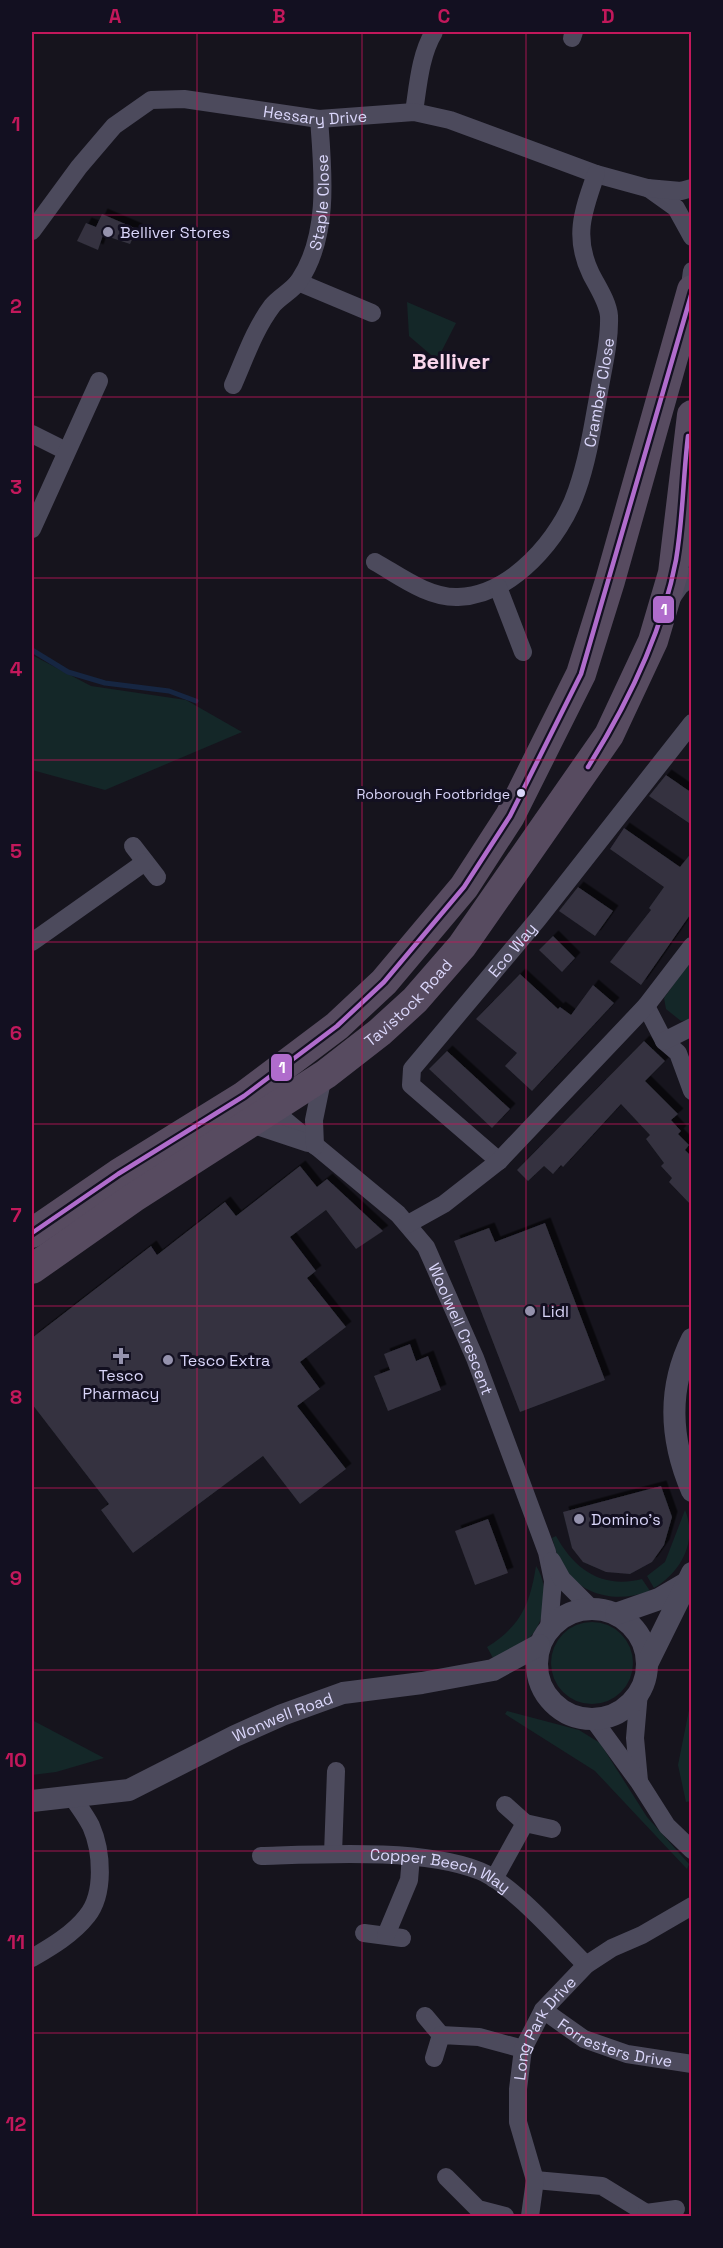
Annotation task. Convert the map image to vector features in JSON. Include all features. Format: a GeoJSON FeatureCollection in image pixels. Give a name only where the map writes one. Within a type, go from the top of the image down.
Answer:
{"type":"FeatureCollection","features":[{"type":"Feature","properties":{"kind":"highway","name":"Tavistock Road"},"geometry":{"type":"LineString","coordinates":[[32,1233],[270,1077],[337,1026],[384,982],[464,887],[510,816],[581,674],[610,581],[690,296]]}},
{"type":"Feature","properties":{"kind":"highway","name":"Tavistock Road"},"geometry":{"type":"LineString","coordinates":[[32,1269],[133,1198],[323,1076],[380,1032],[415,1000],[468,938],[609,735],[653,641],[673,573],[688,480],[692,416]]}},
{"type":"Feature","properties":{"kind":"street"},"geometry":{"type":"LineString","coordinates":[[414,112],[423,63],[434,32]]}},
{"type":"Feature","properties":{"kind":"street","name":"Hessary Drive"},"geometry":{"type":"LineString","coordinates":[[32,231],[79,167],[114,126],[151,100],[184,99],[319,119],[414,112],[456,122],[596,174],[647,188],[681,191],[692,188]]}},
{"type":"Feature","properties":{"kind":"street","name":"Staple Close"},"geometry":{"type":"LineString","coordinates":[[233,385],[258,326],[273,304],[298,282],[312,253],[322,208],[323,172],[319,119]]}},
{"type":"Feature","properties":{"kind":"street","name":"Cramber Close"},"geometry":{"type":"LineString","coordinates":[[375,562],[430,593],[458,597],[498,587],[542,549],[568,512],[577,490],[592,434],[606,350],[609,314],[588,267],[580,239],[583,211],[596,174]]}},
{"type":"Feature","properties":{"kind":"street","name":"Hessary Drive"},"geometry":{"type":"LineString","coordinates":[[647,188],[676,208],[692,237]]}},
{"type":"Feature","properties":{"kind":"street"},"geometry":{"type":"LineString","coordinates":[[690,296],[692,271]]}},
{"type":"Feature","properties":{"kind":"street"},"geometry":{"type":"LineString","coordinates":[[298,282],[372,313]]}},
{"type":"Feature","properties":{"kind":"street"},"geometry":{"type":"LineString","coordinates":[[32,530],[99,381]]}},
{"type":"Feature","properties":{"kind":"street"},"geometry":{"type":"LineString","coordinates":[[32,434],[66,451]]}},
{"type":"Feature","properties":{"kind":"street","name":"Tavistock Road"},"geometry":{"type":"LineString","coordinates":[[660,618],[680,586],[692,576]]}},
{"type":"Feature","properties":{"kind":"street"},"geometry":{"type":"LineString","coordinates":[[498,587],[523,652]]}},
{"type":"Feature","properties":{"kind":"street","name":"Eco Way"},"geometry":{"type":"LineString","coordinates":[[499,1161],[411,1085],[412,1070],[538,919],[692,723]]}},
{"type":"Feature","properties":{"kind":"street"},"geometry":{"type":"LineString","coordinates":[[132,846],[157,877]]}},
{"type":"Feature","properties":{"kind":"street"},"geometry":{"type":"LineString","coordinates":[[32,942],[145,862]]}},
{"type":"Feature","properties":{"kind":"street"},"geometry":{"type":"LineString","coordinates":[[408,1224],[444,1204],[499,1161],[646,1006],[692,946]]}},
{"type":"Feature","properties":{"kind":"street"},"geometry":{"type":"LineString","coordinates":[[646,1006],[664,1041],[678,1053],[692,1090]]}},
{"type":"Feature","properties":{"kind":"street"},"geometry":{"type":"LineString","coordinates":[[664,1041],[692,1027]]}},
{"type":"Feature","properties":{"kind":"street"},"geometry":{"type":"LineString","coordinates":[[315,1146],[314,1120],[323,1076]]}},
{"type":"Feature","properties":{"kind":"street"},"geometry":{"type":"LineString","coordinates":[[270,1077],[262,1116],[315,1146]]}},
{"type":"Feature","properties":{"kind":"street","name":"Woolwell Crescent"},"geometry":{"type":"LineString","coordinates":[[262,1116],[315,1146],[408,1224],[426,1247],[453,1304],[547,1552],[562,1579],[591,1608]]}},
{"type":"Feature","properties":{"kind":"street"},"geometry":{"type":"LineString","coordinates":[[692,1339],[679,1369],[673,1406],[673,1430],[679,1457],[692,1491]]}},
{"type":"Feature","properties":{"kind":"street","name":"Woolwell Crescent"},"geometry":{"type":"LineString","coordinates":[[544,1636],[553,1581],[547,1552]]}},
{"type":"Feature","properties":{"kind":"street"},"geometry":{"type":"LineString","coordinates":[[616,1614],[659,1599],[690,1577]]}},
{"type":"Feature","properties":{"kind":"street"},"geometry":{"type":"LineString","coordinates":[[647,1664],[690,1577]]}},
{"type":"Feature","properties":{"kind":"street"},"geometry":{"type":"LineString","coordinates":[[639,1692],[619,1712],[593,1719],[576,1717],[561,1710],[544,1692],[536,1669],[544,1636],[565,1615],[591,1608],[616,1614],[638,1635],[645,1648],[647,1664],[645,1678],[639,1692],[635,1738],[639,1782]]}},
{"type":"Feature","properties":{"kind":"street","name":"Wonwell Road"},"geometry":{"type":"LineString","coordinates":[[32,1801],[129,1790],[235,1736],[282,1715],[343,1693],[422,1683],[493,1670],[544,1636]]}},
{"type":"Feature","properties":{"kind":"street"},"geometry":{"type":"LineString","coordinates":[[593,1719],[639,1782],[667,1826],[692,1850]]}},
{"type":"Feature","properties":{"kind":"street"},"geometry":{"type":"LineString","coordinates":[[333,1854],[336,1771]]}},
{"type":"Feature","properties":{"kind":"street"},"geometry":{"type":"LineString","coordinates":[[32,1958],[56,1944],[88,1916],[99,1887],[99,1856],[91,1826],[73,1798]]}},
{"type":"Feature","properties":{"kind":"street"},"geometry":{"type":"LineString","coordinates":[[506,1805],[525,1823],[552,1829]]}},
{"type":"Feature","properties":{"kind":"street"},"geometry":{"type":"LineString","coordinates":[[494,1879],[525,1823]]}},
{"type":"Feature","properties":{"kind":"street","name":"Copper Beech Way"},"geometry":{"type":"LineString","coordinates":[[261,1856],[333,1854],[411,1857],[480,1871],[494,1879],[586,1965]]}},
{"type":"Feature","properties":{"kind":"street"},"geometry":{"type":"LineString","coordinates":[[364,1933],[394,1937],[409,1880],[411,1857]]}},
{"type":"Feature","properties":{"kind":"street","name":"Long Park Drive"},"geometry":{"type":"LineString","coordinates":[[530,2217],[535,2180],[518,2122],[518,2089],[523,2049],[543,2010],[586,1965],[612,1948],[642,1935],[692,1906]]}},
{"type":"Feature","properties":{"kind":"street","name":"Forresters Drive"},"geometry":{"type":"LineString","coordinates":[[543,2010],[584,2040],[627,2054],[692,2064]]}},
{"type":"Feature","properties":{"kind":"street"},"geometry":{"type":"LineString","coordinates":[[425,2016],[441,2035],[479,2037],[523,2049]]}},
{"type":"Feature","properties":{"kind":"street"},"geometry":{"type":"LineString","coordinates":[[434,2058],[441,2035]]}},
{"type":"Feature","properties":{"kind":"street"},"geometry":{"type":"LineString","coordinates":[[446,2177],[478,2209],[505,2217]]}},
{"type":"Feature","properties":{"kind":"street"},"geometry":{"type":"LineString","coordinates":[[535,2180],[602,2186],[646,2215],[676,2209]]}},
{"type":"Feature","properties":{"kind":"green space"},"geometry":{"type":"Polygon","coordinates":[[[407,302],[456,323],[437,360],[409,336],[407,302]]]}},
{"type":"Feature","properties":{"kind":"green space"},"geometry":{"type":"Polygon","coordinates":[[[32,655],[91,686],[186,700],[242,732],[105,790],[32,770],[32,655]]]}},
{"type":"Feature","properties":{"kind":"green space"},"geometry":{"type":"Polygon","coordinates":[[[691,960],[691,1020],[681,1021],[666,1009],[664,998],[691,960]]]}},
{"type":"Feature","properties":{"kind":"green space"},"geometry":{"type":"Polygon","coordinates":[[[685,1510],[689,1522],[689,1533],[684,1555],[672,1573],[654,1588],[647,1576],[665,1562],[685,1510]]]}},
{"type":"Feature","properties":{"kind":"green space"},"geometry":{"type":"Polygon","coordinates":[[[556,1536],[572,1558],[591,1574],[614,1581],[642,1579],[650,1591],[626,1597],[614,1597],[602,1595],[581,1586],[561,1565],[552,1538],[556,1536]]]}},
{"type":"Feature","properties":{"kind":"green space"},"geometry":{"type":"Polygon","coordinates":[[[536,1566],[544,1585],[545,1596],[537,1628],[523,1643],[493,1658],[487,1647],[508,1631],[522,1613],[531,1592],[536,1566]]]}},
{"type":"Feature","properties":{"kind":"green space"},"geometry":{"type":"Polygon","coordinates":[[[584,1622],[600,1622],[615,1629],[626,1640],[633,1655],[630,1679],[621,1692],[600,1704],[584,1704],[569,1697],[558,1686],[551,1671],[551,1655],[558,1640],[569,1629],[584,1622]]]}},
{"type":"Feature","properties":{"kind":"green space"},"geometry":{"type":"Polygon","coordinates":[[[691,1700],[691,1801],[686,1802],[678,1765],[691,1700]]]}},
{"type":"Feature","properties":{"kind":"green space"},"geometry":{"type":"Polygon","coordinates":[[[507,1711],[579,1730],[600,1743],[647,1817],[689,1864],[687,1869],[595,1771],[505,1714],[507,1711]]]}},
{"type":"Feature","properties":{"kind":"green space"},"geometry":{"type":"Polygon","coordinates":[[[32,1720],[104,1758],[56,1772],[32,1775],[32,1720]]]}},
{"type":"Feature","properties":{"kind":"building","name":"Belliver Stores"},"geometry":{"type":"Polygon","coordinates":[[[102,214],[137,229],[130,244],[103,235],[98,250],[77,241],[86,223],[96,227],[102,214]]]}},
{"type":"Feature","properties":{"kind":"building"},"geometry":{"type":"Polygon","coordinates":[[[666,775],[692,793],[692,825],[649,796],[666,775]]]}},
{"type":"Feature","properties":{"kind":"building"},"geometry":{"type":"Polygon","coordinates":[[[624,828],[680,867],[692,852],[692,912],[641,985],[610,962],[651,910],[649,908],[664,887],[610,849],[624,828]]]}},
{"type":"Feature","properties":{"kind":"building"},"geometry":{"type":"Polygon","coordinates":[[[578,887],[613,911],[595,936],[559,911],[578,887]]]}},
{"type":"Feature","properties":{"kind":"building"},"geometry":{"type":"Polygon","coordinates":[[[553,936],[575,958],[562,972],[539,950],[553,936]]]}},
{"type":"Feature","properties":{"kind":"building"},"geometry":{"type":"Polygon","coordinates":[[[520,974],[558,1009],[560,1007],[571,1015],[593,985],[614,1003],[532,1091],[505,1066],[517,1053],[476,1019],[520,974]]]}},
{"type":"Feature","properties":{"kind":"building"},"geometry":{"type":"Polygon","coordinates":[[[644,1041],[665,1061],[645,1081],[678,1114],[671,1120],[681,1131],[678,1134],[689,1145],[685,1150],[692,1157],[692,1206],[669,1182],[672,1178],[661,1166],[664,1163],[646,1139],[650,1135],[621,1104],[563,1167],[561,1165],[553,1174],[544,1166],[528,1181],[517,1170],[644,1041]]]}},
{"type":"Feature","properties":{"kind":"building"},"geometry":{"type":"Polygon","coordinates":[[[447,1051],[510,1109],[492,1128],[429,1069],[447,1051]]]}},
{"type":"Feature","properties":{"kind":"building","name":"Tesco Extra"},"geometry":{"type":"Polygon","coordinates":[[[300,1166],[317,1187],[327,1179],[383,1231],[356,1249],[326,1210],[290,1237],[316,1271],[307,1278],[346,1327],[300,1362],[320,1389],[297,1406],[346,1469],[300,1504],[263,1456],[133,1553],[101,1510],[109,1504],[32,1404],[32,1338],[151,1246],[157,1255],[225,1202],[236,1216],[300,1166]]]}},
{"type":"Feature","properties":{"kind":"building","name":"Lidl"},"geometry":{"type":"Polygon","coordinates":[[[545,1223],[605,1380],[520,1412],[454,1241],[489,1228],[495,1242],[545,1223]]]}},
{"type":"Feature","properties":{"kind":"building"},"geometry":{"type":"Polygon","coordinates":[[[410,1344],[416,1361],[428,1356],[441,1390],[388,1411],[374,1376],[390,1370],[384,1354],[410,1344]]]}},
{"type":"Feature","properties":{"kind":"building"},"geometry":{"type":"Polygon","coordinates":[[[661,1486],[672,1517],[664,1545],[652,1562],[630,1574],[606,1572],[583,1562],[572,1548],[563,1512],[661,1486]]]}},
{"type":"Feature","properties":{"kind":"building"},"geometry":{"type":"Polygon","coordinates":[[[488,1519],[508,1573],[475,1585],[455,1531],[488,1519]]]}},
{"type":"Feature","properties":{"kind":"waterway"},"geometry":{"type":"LineString","coordinates":[[32,650],[68,672],[105,683],[169,691],[196,701]]}},
{"type":"Feature","properties":{"kind":"transit line","name":"1"},"geometry":{"type":"LineString","coordinates":[[32,1233],[118,1174],[244,1096],[337,1026],[384,982],[464,887],[510,816],[581,674],[692,292]]}},
{"type":"Feature","properties":{"kind":"transit line","name":"1"},"geometry":{"type":"LineString","coordinates":[[588,767],[630,693],[662,615],[676,560],[688,436]]}},
{"type":"Feature","properties":{"kind":"place","name":"Belliver Stores"},"geometry":{"type":"Point","coordinates":[108,232]}},
{"type":"Feature","properties":{"kind":"place","name":"Roborough Footbridge"},"geometry":{"type":"Point","coordinates":[521,793]}},
{"type":"Feature","properties":{"kind":"place","name":"Lidl"},"geometry":{"type":"Point","coordinates":[530,1311]}},
{"type":"Feature","properties":{"kind":"place","name":"Tesco Pharmacy"},"geometry":{"type":"Point","coordinates":[121,1356]}},
{"type":"Feature","properties":{"kind":"place","name":"Tesco Extra"},"geometry":{"type":"Point","coordinates":[168,1360]}},
{"type":"Feature","properties":{"kind":"place","name":"Domino's"},"geometry":{"type":"Point","coordinates":[579,1519]}},
{"type":"Feature","properties":{"kind":"district","name":"Belliver"},"geometry":{"type":"Point","coordinates":[451,361]}}]}
